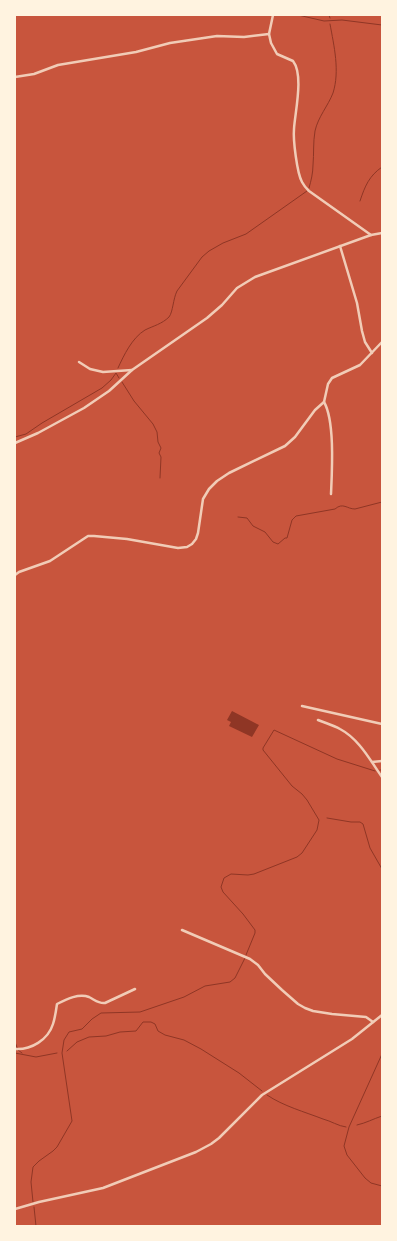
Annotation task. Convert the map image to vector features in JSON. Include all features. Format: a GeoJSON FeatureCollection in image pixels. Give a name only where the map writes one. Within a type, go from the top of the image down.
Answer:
{"type":"FeatureCollection","features":[{"type":"Feature","properties":{"kind":"street"},"geometry":{"type":"LineString","coordinates":[[273,15],[269,34],[270,41],[277,54],[294,61],[298,71],[293,130],[298,169],[302,182],[309,191],[371,235]]}},
{"type":"Feature","properties":{"kind":"street"},"geometry":{"type":"LineString","coordinates":[[15,77],[34,74],[58,66],[179,42],[217,36],[244,37],[269,34]]}},
{"type":"Feature","properties":{"kind":"street"},"geometry":{"type":"LineString","coordinates":[[15,443],[84,408],[109,391],[132,370],[207,318],[238,288],[256,277],[371,235],[382,233]]}},
{"type":"Feature","properties":{"kind":"street"},"geometry":{"type":"LineString","coordinates":[[340,246],[357,303],[365,342],[372,353]]}},
{"type":"Feature","properties":{"kind":"street"},"geometry":{"type":"LineString","coordinates":[[15,575],[50,561],[88,536],[127,539],[178,548],[187,547],[192,544],[198,533],[203,499],[209,489],[229,473],[286,446],[324,402],[328,384],[332,378],[360,365],[382,342]]}},
{"type":"Feature","properties":{"kind":"street"},"geometry":{"type":"LineString","coordinates":[[79,362],[90,369],[103,372],[132,370]]}},
{"type":"Feature","properties":{"kind":"street"},"geometry":{"type":"LineString","coordinates":[[324,402],[331,429],[331,494]]}},
{"type":"Feature","properties":{"kind":"street"},"geometry":{"type":"LineString","coordinates":[[302,706],[382,724]]}},
{"type":"Feature","properties":{"kind":"street"},"geometry":{"type":"LineString","coordinates":[[318,720],[341,729],[348,734],[382,777]]}},
{"type":"Feature","properties":{"kind":"street"},"geometry":{"type":"LineString","coordinates":[[372,762],[382,760]]}},
{"type":"Feature","properties":{"kind":"street"},"geometry":{"type":"LineString","coordinates":[[182,930],[250,959],[282,990],[305,1008],[332,1014],[366,1017],[373,1022]]}},
{"type":"Feature","properties":{"kind":"street"},"geometry":{"type":"LineString","coordinates":[[15,1050],[33,1047],[45,1037],[53,1025],[57,1004],[82,995],[101,1003],[135,989]]}},
{"type":"Feature","properties":{"kind":"street"},"geometry":{"type":"LineString","coordinates":[[15,1209],[103,1188],[196,1152],[219,1138],[262,1095],[352,1039],[382,1015]]}},
{"type":"Feature","properties":{"kind":"shaded area"},"geometry":{"type":"Polygon","coordinates":[[[232,711],[259,725],[252,737],[229,726],[231,722],[227,720],[232,711]]]}},
{"type":"Feature","properties":{"kind":"waterway"},"geometry":{"type":"LineString","coordinates":[[298,15],[324,21],[342,20],[382,25]]}},
{"type":"Feature","properties":{"kind":"waterway"},"geometry":{"type":"LineString","coordinates":[[309,188],[313,171],[315,131],[335,85],[336,58],[330,24]]}},
{"type":"Feature","properties":{"kind":"waterway"},"geometry":{"type":"LineString","coordinates":[[360,201],[368,182],[382,167]]}},
{"type":"Feature","properties":{"kind":"waterway"},"geometry":{"type":"LineString","coordinates":[[118,368],[136,337],[169,317],[177,291],[202,257],[223,243],[246,234],[307,191]]}},
{"type":"Feature","properties":{"kind":"waterway"},"geometry":{"type":"LineString","coordinates":[[15,437],[26,434],[102,388],[116,373],[119,378]]}},
{"type":"Feature","properties":{"kind":"waterway"},"geometry":{"type":"LineString","coordinates":[[122,382],[157,432],[161,448],[159,453],[161,457],[160,478]]}},
{"type":"Feature","properties":{"kind":"waterway"},"geometry":{"type":"LineString","coordinates":[[238,517],[247,518],[253,526],[265,532],[273,542],[278,544],[287,538],[292,520],[296,516],[335,509],[340,506],[355,509],[382,502]]}},
{"type":"Feature","properties":{"kind":"waterway"},"geometry":{"type":"LineString","coordinates":[[246,955],[255,930],[223,892],[221,887],[224,878],[231,874],[254,874],[297,857],[302,853],[317,830],[319,820],[307,800],[292,786],[263,750],[274,730],[337,759],[375,771]]}},
{"type":"Feature","properties":{"kind":"waterway"},"geometry":{"type":"LineString","coordinates":[[327,818],[363,824],[370,848],[382,869]]}},
{"type":"Feature","properties":{"kind":"waterway"},"geometry":{"type":"LineString","coordinates":[[33,1202],[31,1182],[33,1167],[57,1147],[72,1121],[62,1053],[64,1040],[69,1032],[82,1029],[101,1013],[140,1012],[184,997],[205,986],[230,982],[235,978],[245,958]]}},
{"type":"Feature","properties":{"kind":"waterway"},"geometry":{"type":"LineString","coordinates":[[67,1051],[77,1042],[89,1037],[136,1031],[143,1022],[151,1022],[155,1024],[158,1031],[184,1040],[201,1049],[239,1073],[262,1091]]}},
{"type":"Feature","properties":{"kind":"waterway"},"geometry":{"type":"LineString","coordinates":[[15,1042],[18,1050],[22,1053]]}},
{"type":"Feature","properties":{"kind":"waterway"},"geometry":{"type":"LineString","coordinates":[[15,1053],[36,1057],[57,1053]]}},
{"type":"Feature","properties":{"kind":"waterway"},"geometry":{"type":"LineString","coordinates":[[382,1054],[349,1127],[344,1146],[347,1155],[365,1178],[371,1183],[382,1186]]}},
{"type":"Feature","properties":{"kind":"waterway"},"geometry":{"type":"LineString","coordinates":[[267,1095],[287,1106],[346,1127]]}},
{"type":"Feature","properties":{"kind":"waterway"},"geometry":{"type":"LineString","coordinates":[[357,1125],[382,1116]]}},
{"type":"Feature","properties":{"kind":"waterway"},"geometry":{"type":"LineString","coordinates":[[34,1207],[36,1226]]}}]}
